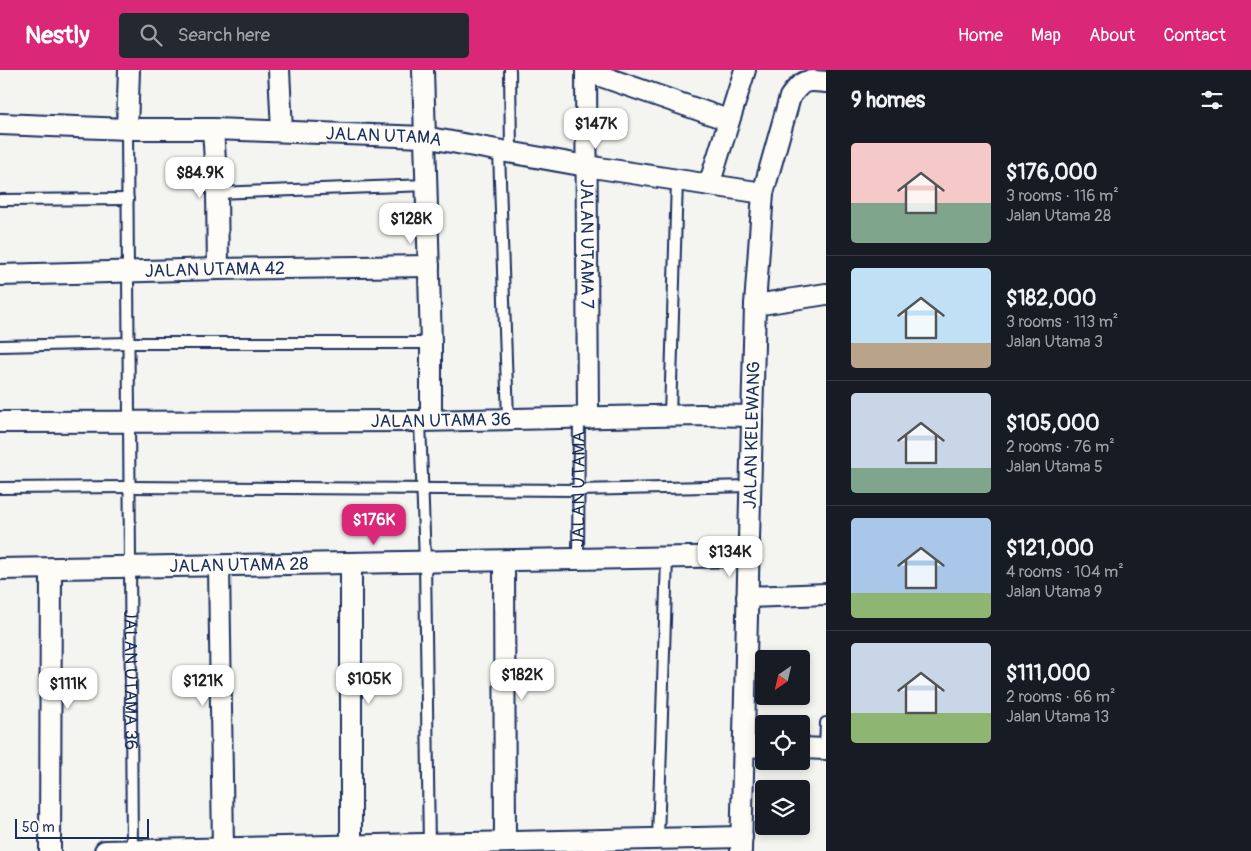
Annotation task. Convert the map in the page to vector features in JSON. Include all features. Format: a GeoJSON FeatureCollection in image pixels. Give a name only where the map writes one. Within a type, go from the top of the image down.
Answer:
{"type":"FeatureCollection","features":[{"type":"Feature","properties":{"kind":"street"},"geometry":{"type":"LineString","coordinates":[[128,129],[129,70]]}},
{"type":"Feature","properties":{"kind":"street"},"geometry":{"type":"LineString","coordinates":[[279,70],[282,130]]}},
{"type":"Feature","properties":{"kind":"street"},"geometry":{"type":"LineString","coordinates":[[423,70],[431,343],[425,420]]}},
{"type":"Feature","properties":{"kind":"street"},"geometry":{"type":"LineString","coordinates":[[709,184],[744,70]]}},
{"type":"Feature","properties":{"kind":"street"},"geometry":{"type":"LineString","coordinates":[[586,71],[728,120]]}},
{"type":"Feature","properties":{"kind":"street","name":"JALAN UTAMA 7"},"geometry":{"type":"LineString","coordinates":[[583,418],[586,71]]}},
{"type":"Feature","properties":{"kind":"street","name":"JALAN KELEWANG"},"geometry":{"type":"LineString","coordinates":[[742,844],[755,305],[763,193],[790,96],[799,84],[806,80],[826,82]]}},
{"type":"Feature","properties":{"kind":"street","name":"JALAN UTAMA"},"geometry":{"type":"LineString","coordinates":[[0,124],[128,129],[213,128],[282,130],[424,137],[586,166],[763,193]]}},
{"type":"Feature","properties":{"kind":"street"},"geometry":{"type":"LineString","coordinates":[[213,128],[217,193],[218,269]]}},
{"type":"Feature","properties":{"kind":"street","name":"JALAN UTAMA 42"},"geometry":{"type":"LineString","coordinates":[[0,275],[429,266]]}},
{"type":"Feature","properties":{"kind":"street"},"geometry":{"type":"LineString","coordinates":[[755,305],[826,294]]}},
{"type":"Feature","properties":{"kind":"street","name":"JALAN UTAMA 36"},"geometry":{"type":"LineString","coordinates":[[0,422],[752,416]]}},
{"type":"Feature","properties":{"kind":"street","name":"JALAN UTAMA 28"},"geometry":{"type":"LineString","coordinates":[[0,569],[748,556]]}},
{"type":"Feature","properties":{"kind":"street"},"geometry":{"type":"LineString","coordinates":[[504,561],[505,842]]}},
{"type":"Feature","properties":{"kind":"street"},"geometry":{"type":"LineString","coordinates":[[351,564],[351,846]]}},
{"type":"Feature","properties":{"kind":"street"},"geometry":{"type":"LineString","coordinates":[[219,566],[223,848]]}},
{"type":"Feature","properties":{"kind":"street"},"geometry":{"type":"LineString","coordinates":[[50,851],[51,569]]}},
{"type":"Feature","properties":{"kind":"street"},"geometry":{"type":"LineString","coordinates":[[748,597],[826,594]]}},
{"type":"Feature","properties":{"kind":"street"},"geometry":{"type":"LineString","coordinates":[[744,746],[755,747]]}},
{"type":"Feature","properties":{"kind":"street"},"geometry":{"type":"LineString","coordinates":[[810,748],[826,749]]}},
{"type":"Feature","properties":{"kind":"street"},"geometry":{"type":"LineString","coordinates":[[105,851],[351,846],[429,848],[505,842],[590,846],[658,839],[742,844]]}},
{"type":"Feature","properties":{"kind":"lane"},"geometry":{"type":"LineString","coordinates":[[508,419],[505,152],[510,70]]}},
{"type":"Feature","properties":{"kind":"lane","name":"JALAN UTAMA 36"},"geometry":{"type":"LineString","coordinates":[[128,129],[132,851]]}},
{"type":"Feature","properties":{"kind":"lane"},"geometry":{"type":"LineString","coordinates":[[670,416],[676,180]]}},
{"type":"Feature","properties":{"kind":"lane"},"geometry":{"type":"LineString","coordinates":[[217,193],[427,185]]}},
{"type":"Feature","properties":{"kind":"lane"},"geometry":{"type":"LineString","coordinates":[[0,200],[128,199]]}},
{"type":"Feature","properties":{"kind":"lane"},"geometry":{"type":"LineString","coordinates":[[0,346],[129,343],[431,343]]}},
{"type":"Feature","properties":{"kind":"lane","name":"JALAN UTAMA"},"geometry":{"type":"LineString","coordinates":[[578,560],[578,490],[583,418]]}},
{"type":"Feature","properties":{"kind":"lane"},"geometry":{"type":"LineString","coordinates":[[425,420],[422,490],[425,562],[429,848]]}},
{"type":"Feature","properties":{"kind":"lane"},"geometry":{"type":"LineString","coordinates":[[0,488],[578,490],[750,486]]}},
{"type":"Feature","properties":{"kind":"lane"},"geometry":{"type":"LineString","coordinates":[[658,839],[666,558]]}},
{"type":"Feature","properties":{"kind":"lane"},"geometry":{"type":"LineString","coordinates":[[826,723],[826,749]]}}]}
